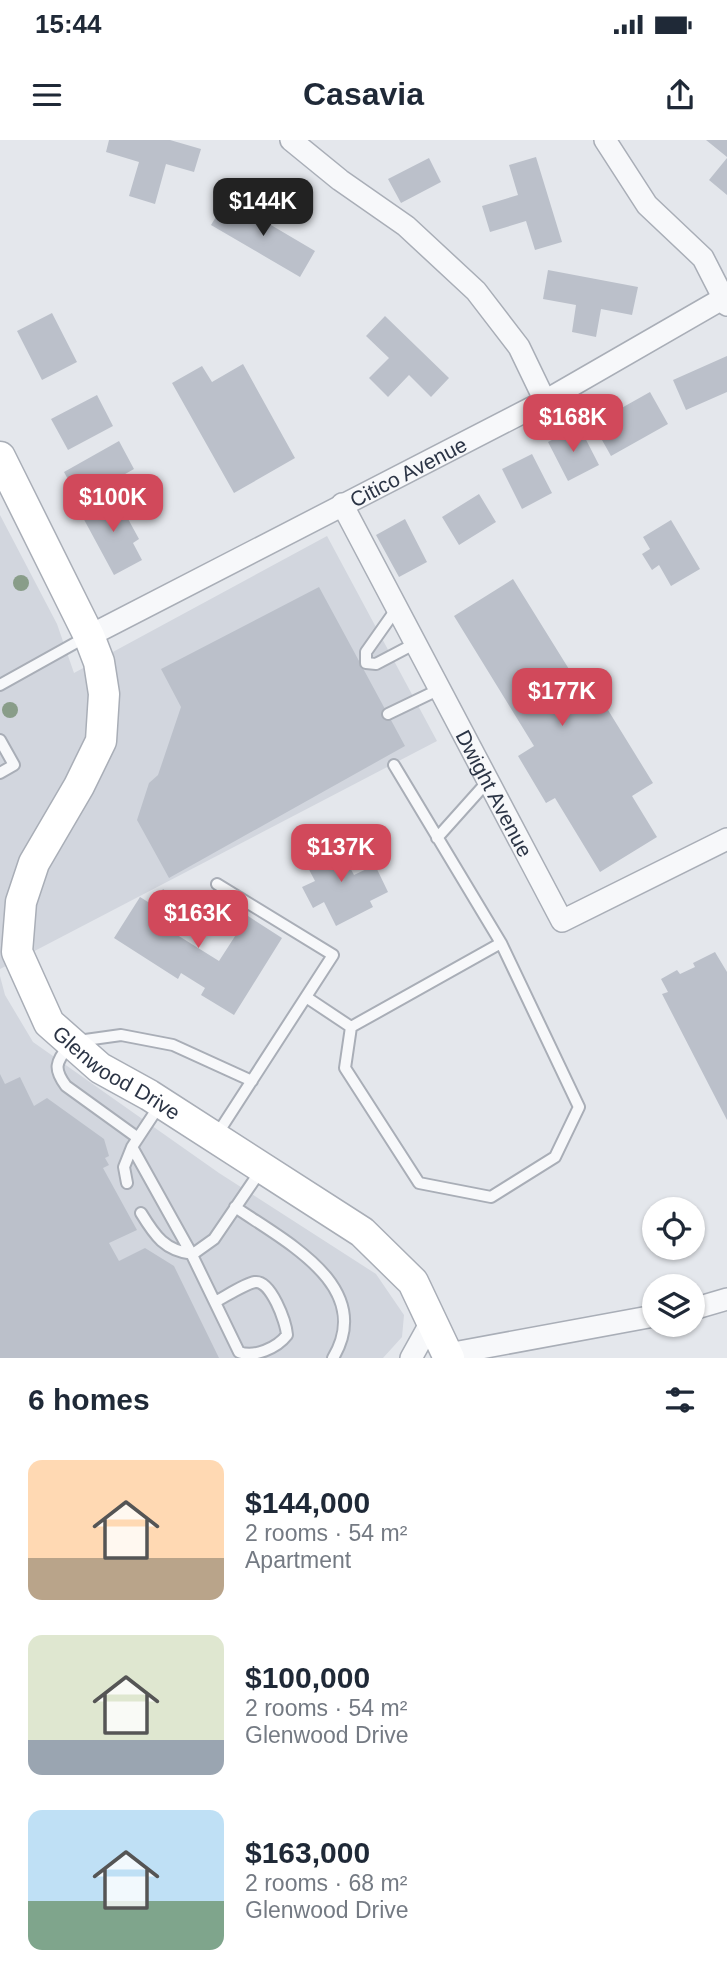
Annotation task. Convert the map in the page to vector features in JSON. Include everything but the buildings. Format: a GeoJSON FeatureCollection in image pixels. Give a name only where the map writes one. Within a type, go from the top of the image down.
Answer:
{"type":"FeatureCollection","features":[{"type":"Feature","properties":{"kind":"street"},"geometry":{"type":"LineString","coordinates":[[291,140],[340,180],[406,226],[476,291],[519,347],[545,401]]}},
{"type":"Feature","properties":{"kind":"street"},"geometry":{"type":"LineString","coordinates":[[605,140],[647,205],[703,258],[725,302]]}},
{"type":"Feature","properties":{"kind":"street","name":"Citico Avenue"},"geometry":{"type":"LineString","coordinates":[[89,636],[545,401],[725,302]]}},
{"type":"Feature","properties":{"kind":"street","name":"Glenwood Drive"},"geometry":{"type":"LineString","coordinates":[[0,457],[89,636],[99,663],[104,694],[100,741],[79,786],[34,863],[22,902],[17,951],[49,1023],[100,1068],[161,1103],[362,1232],[412,1282],[449,1356]]}},
{"type":"Feature","properties":{"kind":"street","name":"Dwight Avenue"},"geometry":{"type":"LineString","coordinates":[[342,504],[562,921],[727,839]]}},
{"type":"Feature","properties":{"kind":"street"},"geometry":{"type":"LineString","coordinates":[[705,1305],[727,1299]]}},
{"type":"Feature","properties":{"kind":"street"},"geometry":{"type":"LineString","coordinates":[[449,1356],[642,1319]]}},
{"type":"Feature","properties":{"kind":"street"},"geometry":{"type":"LineString","coordinates":[[411,1358],[432,1322]]}},
{"type":"Feature","properties":{"kind":"lane"},"geometry":{"type":"LineString","coordinates":[[397,608],[366,652],[364,664],[376,664],[416,643]]}},
{"type":"Feature","properties":{"kind":"lane"},"geometry":{"type":"LineString","coordinates":[[0,685],[89,636]]}},
{"type":"Feature","properties":{"kind":"lane"},"geometry":{"type":"LineString","coordinates":[[388,714],[440,689]]}},
{"type":"Feature","properties":{"kind":"lane"},"geometry":{"type":"LineString","coordinates":[[0,740],[13,765],[0,773]]}},
{"type":"Feature","properties":{"kind":"lane"},"geometry":{"type":"LineString","coordinates":[[351,1027],[345,1068],[419,1183],[491,1198],[555,1157],[579,1107],[501,943],[394,765]]}},
{"type":"Feature","properties":{"kind":"lane"},"geometry":{"type":"LineString","coordinates":[[437,838],[488,781]]}},
{"type":"Feature","properties":{"kind":"lane"},"geometry":{"type":"LineString","coordinates":[[215,1139],[333,955],[217,884]]}},
{"type":"Feature","properties":{"kind":"lane"},"geometry":{"type":"LineString","coordinates":[[351,1027],[501,943]]}},
{"type":"Feature","properties":{"kind":"lane"},"geometry":{"type":"LineString","coordinates":[[306,997],[351,1027]]}},
{"type":"Feature","properties":{"kind":"lane"},"geometry":{"type":"LineString","coordinates":[[215,1302],[254,1282],[263,1283],[270,1290],[286,1326],[286,1335],[280,1343],[253,1358],[239,1352],[135,1142],[66,1086],[58,1075],[58,1062],[71,1042],[121,1035],[173,1045],[251,1081]]}},
{"type":"Feature","properties":{"kind":"lane"},"geometry":{"type":"LineString","coordinates":[[127,1183],[124,1167],[135,1142],[161,1103]]}},
{"type":"Feature","properties":{"kind":"lane"},"geometry":{"type":"LineString","coordinates":[[141,1213],[155,1235],[177,1252],[191,1253],[214,1239],[261,1169]]}},
{"type":"Feature","properties":{"kind":"lane"},"geometry":{"type":"LineString","coordinates":[[235,1208],[301,1253],[331,1279],[345,1313],[341,1345],[333,1358]]}},
{"type":"Feature","properties":{"kind":"shaded area"},"geometry":{"type":"Polygon","coordinates":[[[0,515],[57,624],[74,673],[327,536],[437,741],[0,969],[0,515]]]}},
{"type":"Feature","properties":{"kind":"shaded area"},"geometry":{"type":"Polygon","coordinates":[[[0,976],[5,995],[33,1042],[219,1173],[376,1274],[404,1315],[402,1337],[383,1358],[0,1358],[0,976]]]}}]}
